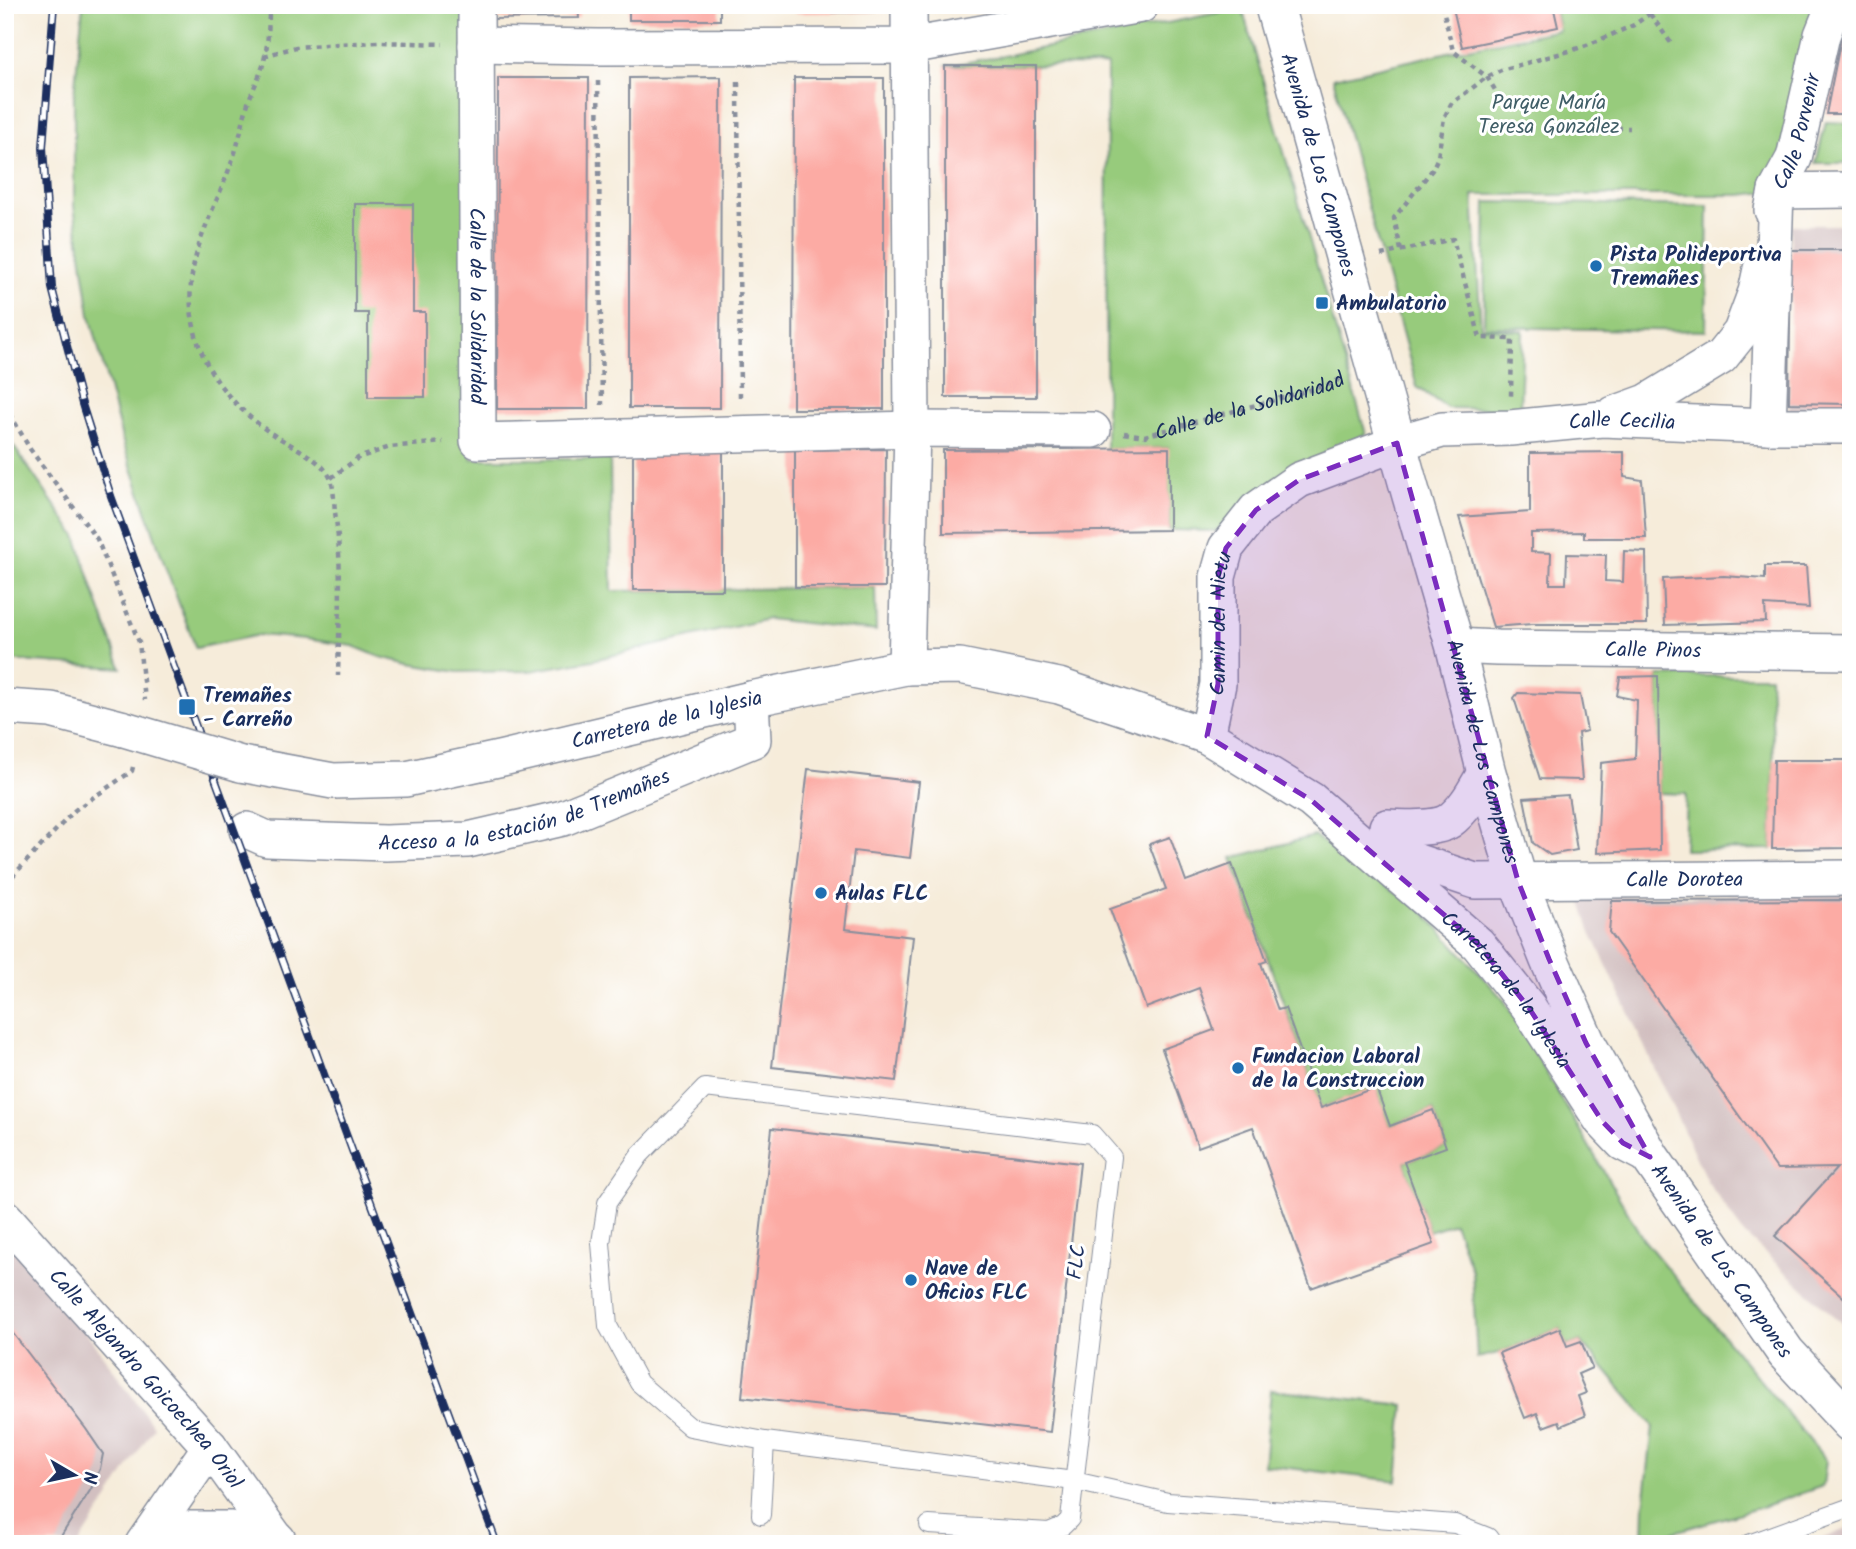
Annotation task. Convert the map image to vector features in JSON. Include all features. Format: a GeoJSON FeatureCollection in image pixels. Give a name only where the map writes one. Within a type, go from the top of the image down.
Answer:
{"type":"FeatureCollection","features":[{"type":"Feature","properties":{"kind":"street","name":"Calle de la Solidaridad"},"geometry":{"type":"LineString","coordinates":[[476,5],[478,441]]}},
{"type":"Feature","properties":{"kind":"street"},"geometry":{"type":"LineString","coordinates":[[906,667],[912,429],[909,5]]}},
{"type":"Feature","properties":{"kind":"street"},"geometry":{"type":"LineString","coordinates":[[476,45],[909,46],[1141,5]]}},
{"type":"Feature","properties":{"kind":"street","name":"Avenida de Los Campones"},"geometry":{"type":"LineString","coordinates":[[1274,5],[1455,646],[1486,771],[1518,881],[1549,959],[1586,1043],[1650,1157],[1786,1353],[1851,1423]]}},
{"type":"Feature","properties":{"kind":"street","name":"Calle Porvenir"},"geometry":{"type":"LineString","coordinates":[[1768,426],[1776,191],[1794,158],[1822,35],[1833,5]]}},
{"type":"Feature","properties":{"kind":"street"},"geometry":{"type":"LineString","coordinates":[[1602,419],[1647,402],[1721,357],[1741,332],[1756,292],[1776,191],[1851,190]]}},
{"type":"Feature","properties":{"kind":"street","name":"Calle Cecilia"},"geometry":{"type":"LineString","coordinates":[[1397,443],[1442,430],[1510,428],[1602,419],[1768,426],[1851,426]]}},
{"type":"Feature","properties":{"kind":"street"},"geometry":{"type":"LineString","coordinates":[[478,441],[912,429],[1093,430]]}},
{"type":"Feature","properties":{"kind":"street","name":"Camin del Nietu"},"geometry":{"type":"LineString","coordinates":[[1207,736],[1217,684],[1219,577],[1226,548],[1256,510],[1299,480],[1397,443]]}},
{"type":"Feature","properties":{"kind":"street","name":"Calle Pinos"},"geometry":{"type":"LineString","coordinates":[[1455,646],[1497,649],[1851,652]]}},
{"type":"Feature","properties":{"kind":"street","name":"Carretera de la Iglesia"},"geometry":{"type":"LineString","coordinates":[[5,707],[51,710],[241,764],[333,781],[406,779],[751,699],[906,667],[960,666],[1059,686],[1207,736],[1311,800],[1479,944],[1530,1008],[1602,1121],[1623,1143],[1650,1157]]}},
{"type":"Feature","properties":{"kind":"street","name":"Acceso a la estación de Tremañes"},"geometry":{"type":"LineString","coordinates":[[247,830],[267,839],[385,843],[454,841],[563,818],[753,740],[751,699]]}},
{"type":"Feature","properties":{"kind":"street","name":"Carretera de la Iglesia"},"geometry":{"type":"LineString","coordinates":[[1387,827],[1415,828],[1447,822],[1470,799],[1486,771]]}},
{"type":"Feature","properties":{"kind":"street","name":"Carretera de la Iglesia"},"geometry":{"type":"LineString","coordinates":[[1311,800],[1387,827],[1422,845],[1485,859],[1518,881]]}},
{"type":"Feature","properties":{"kind":"street","name":"Carretera de la Iglesia"},"geometry":{"type":"LineString","coordinates":[[1349,832],[1418,862],[1475,881],[1518,881]]}},
{"type":"Feature","properties":{"kind":"street","name":"Calle Dorotea"},"geometry":{"type":"LineString","coordinates":[[1518,881],[1851,878]]}},
{"type":"Feature","properties":{"kind":"street","name":"Calle Alejandro Goicoechea Oriol"},"geometry":{"type":"LineString","coordinates":[[5,1218],[210,1447],[279,1542]]}},
{"type":"Feature","properties":{"kind":"street"},"geometry":{"type":"LineString","coordinates":[[143,1544],[210,1447]]}},
{"type":"Feature","properties":{"kind":"street"},"geometry":{"type":"LineString","coordinates":[[153,1544],[187,1529],[231,1529],[279,1542]]}},
{"type":"Feature","properties":{"kind":"lane","name":"FLC"},"geometry":{"type":"LineString","coordinates":[[765,1441],[690,1427],[639,1383],[608,1326],[601,1242],[607,1203],[640,1155],[705,1088],[1093,1134],[1112,1157],[1070,1519],[1063,1526],[1049,1532],[929,1525]]}},
{"type":"Feature","properties":{"kind":"lane"},"geometry":{"type":"LineString","coordinates":[[761,1515],[765,1441],[1074,1481],[1168,1502],[1455,1524],[1488,1537],[1493,1544]]}},
{"type":"Feature","properties":{"kind":"lane"},"geometry":{"type":"LineString","coordinates":[[1749,1544],[1851,1507]]}},
{"type":"Feature","properties":{"kind":"path"},"geometry":{"type":"LineString","coordinates":[[269,5],[268,38],[262,68],[248,103],[232,164],[194,259],[189,296],[194,328],[203,357],[220,387],[269,432],[316,460],[331,478],[338,531],[338,676]]}},
{"type":"Feature","properties":{"kind":"path"},"geometry":{"type":"LineString","coordinates":[[1442,5],[1453,51],[1487,77],[1500,98]]}},
{"type":"Feature","properties":{"kind":"path"},"geometry":{"type":"LineString","coordinates":[[1510,428],[1512,339],[1480,338],[1452,239],[1401,250],[1394,218],[1432,170],[1438,157],[1444,118],[1451,104],[1501,70],[1597,41],[1634,25],[1662,5]]}},
{"type":"Feature","properties":{"kind":"path"},"geometry":{"type":"LineString","coordinates":[[1650,14],[1671,43]]}},
{"type":"Feature","properties":{"kind":"path"},"geometry":{"type":"LineString","coordinates":[[264,56],[296,47],[380,42],[476,45]]}},
{"type":"Feature","properties":{"kind":"path"},"geometry":{"type":"LineString","coordinates":[[738,46],[741,434]]}},
{"type":"Feature","properties":{"kind":"path"},"geometry":{"type":"LineString","coordinates":[[597,47],[603,437]]}},
{"type":"Feature","properties":{"kind":"path"},"geometry":{"type":"LineString","coordinates":[[1557,127],[1630,128]]}},
{"type":"Feature","properties":{"kind":"path","name":"Calle de la Solidaridad"},"geometry":{"type":"LineString","coordinates":[[1093,430],[1145,436],[1331,384],[1374,362]]}},
{"type":"Feature","properties":{"kind":"path"},"geometry":{"type":"LineString","coordinates":[[5,405],[30,449],[97,539],[139,642],[145,699],[134,733],[132,771],[75,810],[5,884]]}},
{"type":"Feature","properties":{"kind":"path"},"geometry":{"type":"LineString","coordinates":[[331,478],[358,458],[390,447],[428,442],[478,441]]}},
{"type":"Feature","properties":{"kind":"highlighted area"},"geometry":{"type":"Polygon","coordinates":[[[1397,443],[1518,881],[1586,1043],[1650,1157],[1623,1143],[1602,1121],[1529,1008],[1478,944],[1311,800],[1207,736],[1218,684],[1218,577],[1226,548],[1256,510],[1299,480],[1397,443]]]}},
{"type":"Feature","properties":{"kind":"shaded area"},"geometry":{"type":"Polygon","coordinates":[[[1791,225],[1851,225],[1851,414],[1789,414],[1791,225]]]}},
{"type":"Feature","properties":{"kind":"shaded area"},"geometry":{"type":"Polygon","coordinates":[[[1851,894],[1851,1332],[1744,1234],[1707,1181],[1590,930],[1580,898],[1851,894]]]}},
{"type":"Feature","properties":{"kind":"shaded area"},"geometry":{"type":"Polygon","coordinates":[[[5,1218],[154,1427],[79,1544],[5,1544],[5,1218]]]}},
{"type":"Feature","properties":{"kind":"shaded area"},"geometry":{"type":"Polygon","coordinates":[[[1851,1527],[1851,1544],[1809,1544],[1851,1527]]]}},
{"type":"Feature","properties":{"kind":"green space"},"geometry":{"type":"Polygon","coordinates":[[[83,5],[467,5],[471,459],[610,459],[612,591],[875,587],[876,631],[768,619],[593,660],[530,671],[458,672],[380,657],[353,646],[259,635],[196,648],[123,442],[90,315],[74,206],[74,95],[83,5]]]}},
{"type":"Feature","properties":{"kind":"green space","name":"Parque María Teresa González"},"geometry":{"type":"Polygon","coordinates":[[[1554,5],[1834,5],[1776,191],[1741,195],[1473,195],[1481,328],[1523,331],[1520,409],[1447,408],[1417,387],[1333,78],[1559,30],[1554,5]]]}},
{"type":"Feature","properties":{"kind":"green space"},"geometry":{"type":"Polygon","coordinates":[[[1242,8],[1366,434],[1281,475],[1216,531],[1169,530],[1168,448],[1106,449],[1107,65],[945,66],[1242,8]]]}},
{"type":"Feature","properties":{"kind":"green space"},"geometry":{"type":"Polygon","coordinates":[[[1826,122],[1851,123],[1851,163],[1816,163],[1826,122]]]}},
{"type":"Feature","properties":{"kind":"green space","name":"Pista Polideportiva Tremañes"},"geometry":{"type":"Polygon","coordinates":[[[1486,202],[1708,206],[1706,331],[1484,327],[1486,202]]]}},
{"type":"Feature","properties":{"kind":"green space"},"geometry":{"type":"Polygon","coordinates":[[[5,434],[76,536],[121,668],[5,660],[5,434]]]}},
{"type":"Feature","properties":{"kind":"green space"},"geometry":{"type":"Polygon","coordinates":[[[1658,676],[1770,676],[1774,760],[1772,849],[1684,850],[1686,794],[1659,793],[1658,676]]]}},
{"type":"Feature","properties":{"kind":"green space"},"geometry":{"type":"Polygon","coordinates":[[[1314,836],[1422,910],[1504,1000],[1643,1239],[1826,1460],[1823,1486],[1643,1541],[1653,1426],[1581,1341],[1567,1346],[1560,1328],[1499,1353],[1477,1358],[1472,1271],[1454,1223],[1429,1231],[1404,1162],[1446,1147],[1433,1110],[1390,1126],[1376,1088],[1321,1108],[1232,858],[1314,836]]]}},
{"type":"Feature","properties":{"kind":"green space"},"geometry":{"type":"Polygon","coordinates":[[[1271,1390],[1404,1405],[1397,1481],[1264,1465],[1271,1390]]]}},
{"type":"Feature","properties":{"kind":"building"},"geometry":{"type":"Polygon","coordinates":[[[487,5],[578,5],[579,18],[488,19],[487,5]]]}},
{"type":"Feature","properties":{"kind":"building"},"geometry":{"type":"Polygon","coordinates":[[[629,5],[720,5],[720,20],[629,20],[629,5]]]}},
{"type":"Feature","properties":{"kind":"building"},"geometry":{"type":"Polygon","coordinates":[[[794,5],[885,5],[885,12],[794,13],[794,5]]]}},
{"type":"Feature","properties":{"kind":"building"},"geometry":{"type":"Polygon","coordinates":[[[1465,5],[1553,5],[1558,27],[1462,47],[1453,8],[1465,5]]]}},
{"type":"Feature","properties":{"kind":"building"},"geometry":{"type":"Polygon","coordinates":[[[1845,18],[1851,18],[1851,114],[1826,114],[1845,18]]]}},
{"type":"Feature","properties":{"kind":"building"},"geometry":{"type":"Polygon","coordinates":[[[945,66],[1036,66],[1036,397],[945,397],[945,66]]]}},
{"type":"Feature","properties":{"kind":"building"},"geometry":{"type":"Polygon","coordinates":[[[721,77],[720,408],[629,408],[629,78],[721,77]]]}},
{"type":"Feature","properties":{"kind":"building"},"geometry":{"type":"Polygon","coordinates":[[[498,78],[589,78],[588,409],[497,409],[498,78]]]}},
{"type":"Feature","properties":{"kind":"building"},"geometry":{"type":"Polygon","coordinates":[[[794,78],[884,78],[884,409],[793,409],[794,78]]]}},
{"type":"Feature","properties":{"kind":"building"},"geometry":{"type":"Polygon","coordinates":[[[355,204],[413,204],[413,312],[425,312],[425,397],[368,397],[368,313],[355,313],[355,204]]]}},
{"type":"Feature","properties":{"kind":"building"},"geometry":{"type":"Polygon","coordinates":[[[1791,250],[1851,250],[1851,404],[1789,403],[1791,250]]]}},
{"type":"Feature","properties":{"kind":"building"},"geometry":{"type":"Polygon","coordinates":[[[1169,448],[1169,530],[943,533],[943,450],[1169,448]]]}},
{"type":"Feature","properties":{"kind":"building"},"geometry":{"type":"Polygon","coordinates":[[[886,449],[885,587],[795,587],[795,450],[886,449]]]}},
{"type":"Feature","properties":{"kind":"building"},"geometry":{"type":"Polygon","coordinates":[[[633,452],[723,452],[723,590],[633,590],[633,452]]]}},
{"type":"Feature","properties":{"kind":"building"},"geometry":{"type":"Polygon","coordinates":[[[1624,452],[1624,477],[1642,480],[1646,538],[1584,538],[1584,532],[1531,533],[1531,552],[1551,553],[1550,584],[1566,584],[1567,554],[1606,555],[1605,581],[1623,582],[1624,551],[1646,552],[1647,624],[1532,624],[1493,627],[1459,517],[1530,512],[1530,453],[1624,452]]]}},
{"type":"Feature","properties":{"kind":"building"},"geometry":{"type":"Polygon","coordinates":[[[1765,566],[1806,566],[1809,608],[1765,605],[1766,622],[1665,625],[1663,579],[1724,576],[1765,579],[1765,566]]]}},
{"type":"Feature","properties":{"kind":"building"},"geometry":{"type":"Polygon","coordinates":[[[1658,676],[1660,850],[1597,853],[1601,763],[1635,759],[1637,700],[1617,696],[1620,677],[1658,676]]]}},
{"type":"Feature","properties":{"kind":"building"},"geometry":{"type":"Polygon","coordinates":[[[1518,693],[1580,695],[1587,731],[1578,733],[1582,780],[1540,779],[1514,698],[1518,693]]]}},
{"type":"Feature","properties":{"kind":"building"},"geometry":{"type":"Polygon","coordinates":[[[1774,760],[1851,760],[1851,848],[1772,849],[1774,760]]]}},
{"type":"Feature","properties":{"kind":"building","name":"Aulas FLC"},"geometry":{"type":"Polygon","coordinates":[[[808,769],[919,782],[910,858],[854,851],[845,929],[913,937],[896,1081],[772,1067],[808,769]]]}},
{"type":"Feature","properties":{"kind":"building"},"geometry":{"type":"Polygon","coordinates":[[[1568,795],[1577,850],[1550,855],[1533,843],[1524,798],[1568,795]]]}},
{"type":"Feature","properties":{"kind":"building","name":"Fundacion Laboral de la Construccion"},"geometry":{"type":"Polygon","coordinates":[[[1170,837],[1186,881],[1232,864],[1267,961],[1261,963],[1278,1010],[1285,1008],[1321,1108],[1376,1087],[1390,1126],[1433,1110],[1446,1147],[1404,1162],[1434,1244],[1311,1288],[1253,1127],[1198,1147],[1162,1049],[1214,1030],[1199,988],[1146,1008],[1110,909],[1166,889],[1149,844],[1170,837]]]}},
{"type":"Feature","properties":{"kind":"building"},"geometry":{"type":"Polygon","coordinates":[[[1851,900],[1851,1304],[1775,1236],[1837,1168],[1777,1169],[1609,932],[1612,901],[1851,900]]]}},
{"type":"Feature","properties":{"kind":"building","name":"Nave de Oficios FLC"},"geometry":{"type":"Polygon","coordinates":[[[772,1128],[1080,1163],[1050,1432],[742,1397],[772,1128]]]}},
{"type":"Feature","properties":{"kind":"building"},"geometry":{"type":"Polygon","coordinates":[[[5,1323],[103,1454],[91,1489],[56,1544],[5,1544],[5,1323]]]}},
{"type":"Feature","properties":{"kind":"building"},"geometry":{"type":"Polygon","coordinates":[[[1560,1328],[1567,1346],[1581,1341],[1592,1368],[1578,1374],[1586,1393],[1578,1396],[1585,1416],[1561,1426],[1559,1421],[1543,1427],[1537,1413],[1525,1418],[1499,1353],[1560,1328]]]}},
{"type":"Feature","properties":{"kind":"railway"},"geometry":{"type":"LineString","coordinates":[[54,5],[43,147],[52,288],[82,404],[111,496],[497,1544]]}},
{"type":"Feature","properties":{"kind":"place","name":"Pista Polideportiva Tremañes"},"geometry":{"type":"Point","coordinates":[1596,266]}},
{"type":"Feature","properties":{"kind":"place","name":"Ambulatorio"},"geometry":{"type":"Point","coordinates":[1322,303]}},
{"type":"Feature","properties":{"kind":"place","name":"Tremañes - Carreño"},"geometry":{"type":"Point","coordinates":[187,707]}},
{"type":"Feature","properties":{"kind":"place","name":"Aulas FLC"},"geometry":{"type":"Point","coordinates":[821,893]}},
{"type":"Feature","properties":{"kind":"place","name":"Fundacion Laboral de la Construccion"},"geometry":{"type":"Point","coordinates":[1238,1068]}},
{"type":"Feature","properties":{"kind":"place","name":"Nave de Oficios FLC"},"geometry":{"type":"Point","coordinates":[911,1280]}}]}
